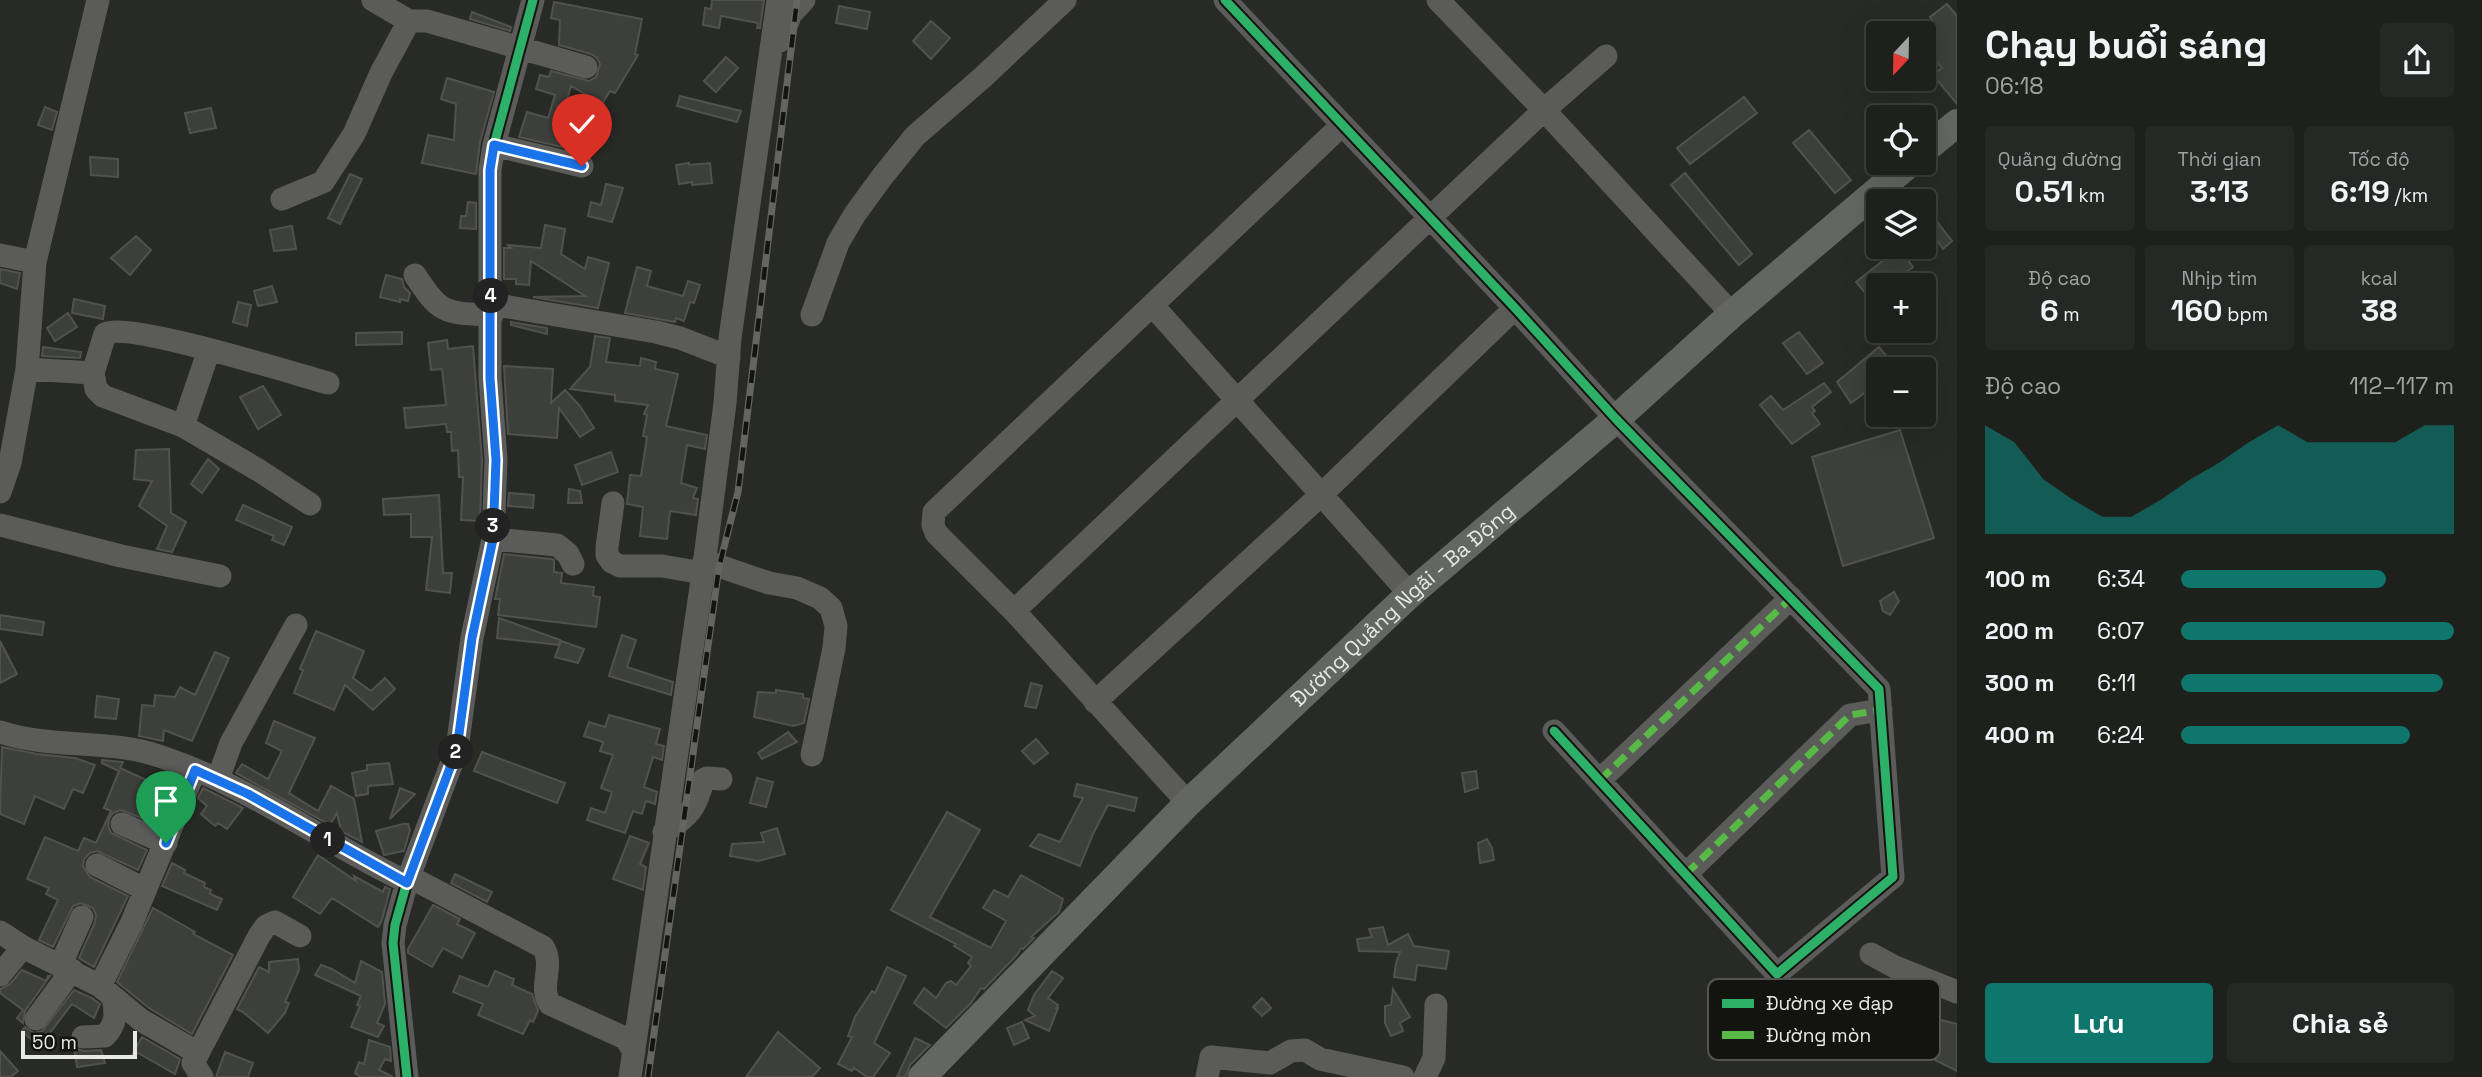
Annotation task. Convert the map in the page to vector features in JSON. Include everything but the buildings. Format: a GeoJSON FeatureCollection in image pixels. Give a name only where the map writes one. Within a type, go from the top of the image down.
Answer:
{"type":"FeatureCollection","features":[{"type":"Feature","properties":{"kind":"main road"},"geometry":{"type":"LineString","coordinates":[[1936,140],[1957,123]]}},
{"type":"Feature","properties":{"kind":"main road","name":"Đường Quảng Ngãi - Ba Động"},"geometry":{"type":"LineString","coordinates":[[922,1077],[1188,803],[1410,594],[1896,175]]}},
{"type":"Feature","properties":{"kind":"street"},"geometry":{"type":"LineString","coordinates":[[0,492],[10,463],[9,403],[27,369],[35,262],[98,0]]}},
{"type":"Feature","properties":{"kind":"street"},"geometry":{"type":"LineString","coordinates":[[373,0],[409,21],[427,21],[586,66]]}},
{"type":"Feature","properties":{"kind":"street"},"geometry":{"type":"LineString","coordinates":[[407,1077],[393,943],[395,925],[457,749],[472,638],[493,539],[496,460],[490,378],[490,170],[494,145],[533,0]]}},
{"type":"Feature","properties":{"kind":"street"},"geometry":{"type":"LineString","coordinates":[[630,1077],[704,567],[729,357],[778,0]]}},
{"type":"Feature","properties":{"kind":"street"},"geometry":{"type":"LineString","coordinates":[[772,45],[781,41],[791,14],[804,0]]}},
{"type":"Feature","properties":{"kind":"street"},"geometry":{"type":"LineString","coordinates":[[812,315],[838,243],[882,177],[915,136],[1065,0]]}},
{"type":"Feature","properties":{"kind":"street"},"geometry":{"type":"LineString","coordinates":[[1225,0],[1616,419],[1880,689],[1893,877],[1777,974],[1554,731]]}},
{"type":"Feature","properties":{"kind":"street"},"geometry":{"type":"LineString","coordinates":[[1438,0],[1544,110],[1732,314]]}},
{"type":"Feature","properties":{"kind":"street"},"geometry":{"type":"LineString","coordinates":[[282,199],[323,181],[354,134],[381,73],[409,21]]}},
{"type":"Feature","properties":{"kind":"street"},"geometry":{"type":"LineString","coordinates":[[1014,611],[1544,110],[1606,56]]}},
{"type":"Feature","properties":{"kind":"street"},"geometry":{"type":"LineString","coordinates":[[1188,803],[1014,611],[936,533],[933,525],[934,512],[1341,126]]}},
{"type":"Feature","properties":{"kind":"street"},"geometry":{"type":"LineString","coordinates":[[494,145],[582,166]]}},
{"type":"Feature","properties":{"kind":"street"},"geometry":{"type":"LineString","coordinates":[[0,256],[35,262]]}},
{"type":"Feature","properties":{"kind":"street"},"geometry":{"type":"LineString","coordinates":[[415,275],[438,307],[458,314],[492,310],[656,332],[729,357]]}},
{"type":"Feature","properties":{"kind":"street"},"geometry":{"type":"LineString","coordinates":[[1153,306],[1410,594]]}},
{"type":"Feature","properties":{"kind":"street"},"geometry":{"type":"LineString","coordinates":[[1095,702],[1322,494],[1515,308]]}},
{"type":"Feature","properties":{"kind":"street"},"geometry":{"type":"LineString","coordinates":[[310,504],[183,426],[103,396],[96,389],[93,373],[105,334],[111,331],[159,337],[328,383]]}},
{"type":"Feature","properties":{"kind":"street"},"geometry":{"type":"LineString","coordinates":[[183,426],[209,350]]}},
{"type":"Feature","properties":{"kind":"street"},"geometry":{"type":"LineString","coordinates":[[27,369],[93,373]]}},
{"type":"Feature","properties":{"kind":"street"},"geometry":{"type":"LineString","coordinates":[[613,503],[607,555],[612,562],[620,566],[704,567],[797,588],[820,598],[831,608],[836,626],[833,660],[812,755]]}},
{"type":"Feature","properties":{"kind":"street"},"geometry":{"type":"LineString","coordinates":[[0,524],[121,556],[220,576]]}},
{"type":"Feature","properties":{"kind":"street"},"geometry":{"type":"LineString","coordinates":[[493,539],[557,545],[568,554],[573,564]]}},
{"type":"Feature","properties":{"kind":"street"},"geometry":{"type":"LineString","coordinates":[[1600,780],[1791,598]]}},
{"type":"Feature","properties":{"kind":"street"},"geometry":{"type":"LineString","coordinates":[[218,779],[231,743],[296,625]]}},
{"type":"Feature","properties":{"kind":"street"},"geometry":{"type":"LineString","coordinates":[[1686,874],[1850,715],[1881,709]]}},
{"type":"Feature","properties":{"kind":"street"},"geometry":{"type":"LineString","coordinates":[[0,732],[83,746],[136,749],[218,779],[543,947],[548,960],[545,997],[550,1004],[625,1038],[634,1051]]}},
{"type":"Feature","properties":{"kind":"street"},"geometry":{"type":"LineString","coordinates":[[83,1037],[105,1036],[112,1028],[116,1015],[107,991],[145,889],[195,770]]}},
{"type":"Feature","properties":{"kind":"street"},"geometry":{"type":"LineString","coordinates":[[664,832],[683,820],[696,806],[703,780],[721,779]]}},
{"type":"Feature","properties":{"kind":"street"},"geometry":{"type":"LineString","coordinates":[[122,824],[166,843]]}},
{"type":"Feature","properties":{"kind":"street"},"geometry":{"type":"LineString","coordinates":[[97,865],[145,889]]}},
{"type":"Feature","properties":{"kind":"street"},"geometry":{"type":"LineString","coordinates":[[36,1019],[66,967],[82,916]]}},
{"type":"Feature","properties":{"kind":"street"},"geometry":{"type":"LineString","coordinates":[[202,1077],[200,1070],[193,1063],[266,926],[275,922],[300,936]]}},
{"type":"Feature","properties":{"kind":"street"},"geometry":{"type":"LineString","coordinates":[[0,932],[107,991],[141,1020],[198,1053]]}},
{"type":"Feature","properties":{"kind":"street"},"geometry":{"type":"LineString","coordinates":[[0,975],[23,947]]}},
{"type":"Feature","properties":{"kind":"street"},"geometry":{"type":"LineString","coordinates":[[1871,954],[1925,979]]}},
{"type":"Feature","properties":{"kind":"street"},"geometry":{"type":"LineString","coordinates":[[1940,985],[1957,992]]}},
{"type":"Feature","properties":{"kind":"street"},"geometry":{"type":"LineString","coordinates":[[1425,1077],[1434,1058],[1436,1006]]}},
{"type":"Feature","properties":{"kind":"street"},"geometry":{"type":"LineString","coordinates":[[1207,1077],[1211,1057],[1270,1063],[1292,1051],[1305,1050],[1320,1059],[1403,1077]]}},
{"type":"Feature","properties":{"kind":"railway"},"geometry":{"type":"LineString","coordinates":[[648,1077],[719,567],[738,492],[797,0]]}},
{"type":"Feature","properties":{"kind":"marked path"},"geometry":{"type":"LineString","coordinates":[[1600,780],[1791,598]]}},
{"type":"Feature","properties":{"kind":"marked path"},"geometry":{"type":"LineString","coordinates":[[1686,874],[1850,715],[1881,710]]}},
{"type":"Feature","properties":{"kind":"cycle path"},"geometry":{"type":"LineString","coordinates":[[407,1077],[393,943],[395,925],[407,882],[457,749],[472,638],[493,539],[496,460],[490,378],[490,170],[494,145],[533,0]]}},
{"type":"Feature","properties":{"kind":"cycle path"},"geometry":{"type":"LineString","coordinates":[[1225,0],[1616,419],[1879,689],[1893,877],[1777,974],[1554,731]]}},
{"type":"Feature","properties":{"kind":"route"},"geometry":{"type":"LineString","coordinates":[[166,843],[195,770],[248,794],[407,883],[457,749],[472,638],[493,539],[496,460],[490,378],[490,170],[494,145],[582,166]]}}]}
